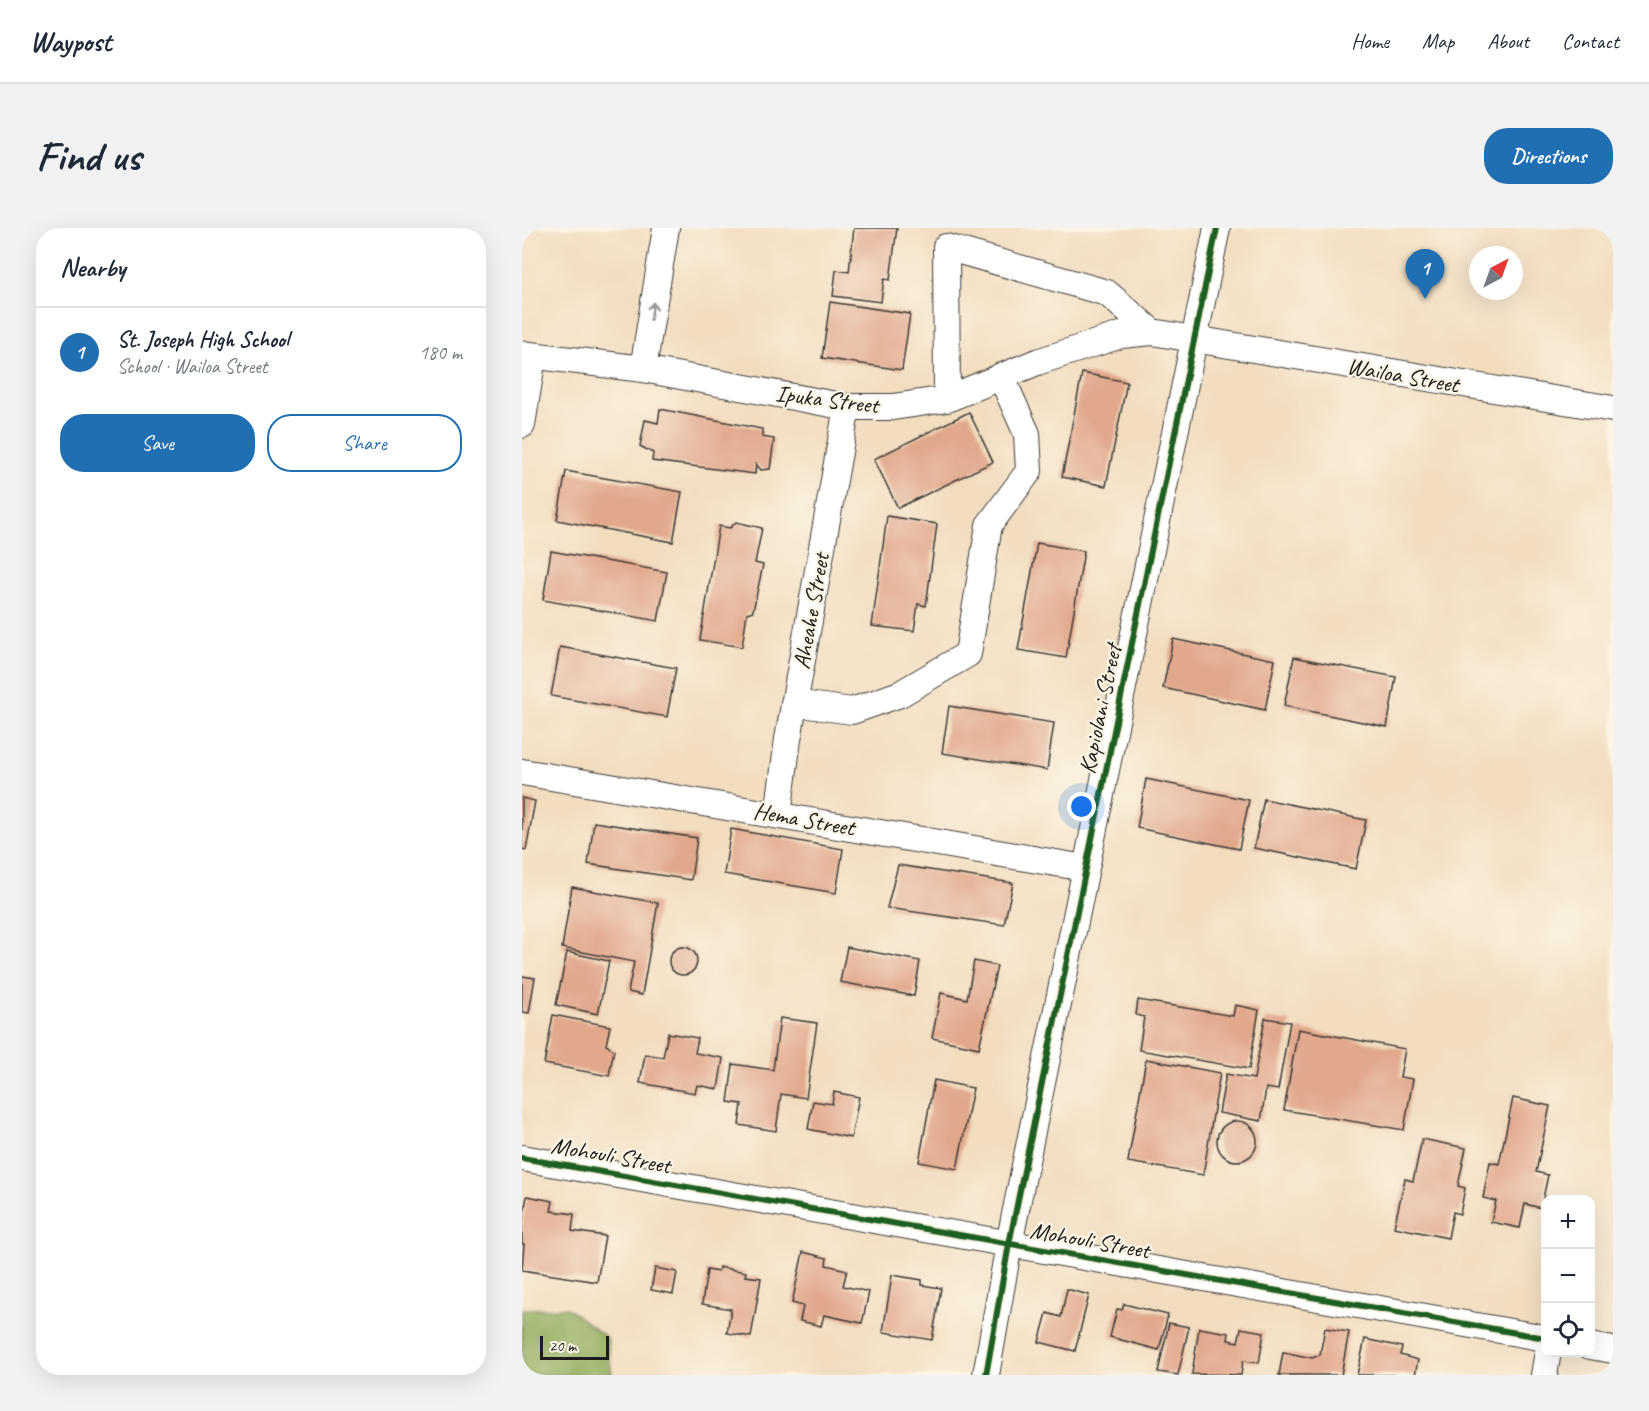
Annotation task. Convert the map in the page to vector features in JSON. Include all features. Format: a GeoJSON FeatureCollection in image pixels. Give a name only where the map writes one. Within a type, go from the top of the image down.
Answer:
{"type":"FeatureCollection","features":[{"type":"Feature","properties":{"kind":"street"},"geometry":{"type":"LineString","coordinates":[[643,369],[666,228]]}},
{"type":"Feature","properties":{"kind":"street","name":"Kapiolani Street"},"geometry":{"type":"LineString","coordinates":[[986,1375],[1009,1244],[1217,228]]}},
{"type":"Feature","properties":{"kind":"street"},"geometry":{"type":"LineString","coordinates":[[947,399],[945,247],[1107,293],[1152,332]]}},
{"type":"Feature","properties":{"kind":"street","name":"Ipuka Street"},"geometry":{"type":"LineString","coordinates":[[528,355],[643,369],[847,407],[893,407],[947,399],[1036,362],[1121,335],[1152,332],[1194,338]]}},
{"type":"Feature","properties":{"kind":"street","name":"Wailoa Street"},"geometry":{"type":"LineString","coordinates":[[1194,338],[1613,410]]}},
{"type":"Feature","properties":{"kind":"street"},"geometry":{"type":"LineString","coordinates":[[522,425],[528,355]]}},
{"type":"Feature","properties":{"kind":"street"},"geometry":{"type":"LineString","coordinates":[[794,703],[852,711],[900,694],[968,654],[989,525],[1029,471],[1027,434],[1002,376]]}},
{"type":"Feature","properties":{"kind":"street","name":"Aheahe Street"},"geometry":{"type":"LineString","coordinates":[[778,815],[794,703],[847,407]]}},
{"type":"Feature","properties":{"kind":"street","name":"Hema Street"},"geometry":{"type":"LineString","coordinates":[[522,772],[1085,868]]}},
{"type":"Feature","properties":{"kind":"street","name":"Mohouli Street"},"geometry":{"type":"LineString","coordinates":[[522,1158],[1541,1337]]}},
{"type":"Feature","properties":{"kind":"street"},"geometry":{"type":"LineString","coordinates":[[1595,1347],[1613,1350]]}},
{"type":"Feature","properties":{"kind":"street"},"geometry":{"type":"LineString","coordinates":[[1544,1375],[1547,1357]]}},
{"type":"Feature","properties":{"kind":"green space"},"geometry":{"type":"Polygon","coordinates":[[[567,1308],[607,1338],[612,1375],[522,1375],[522,1309],[567,1308]]]}},
{"type":"Feature","properties":{"kind":"building"},"geometry":{"type":"Polygon","coordinates":[[[854,228],[897,228],[890,280],[884,279],[881,302],[833,296],[836,270],[849,272],[854,228]]]}},
{"type":"Feature","properties":{"kind":"building"},"geometry":{"type":"Polygon","coordinates":[[[830,302],[910,314],[902,370],[822,358],[830,302]]]}},
{"type":"Feature","properties":{"kind":"building"},"geometry":{"type":"Polygon","coordinates":[[[1082,373],[1127,382],[1106,486],[1062,477],[1082,373]]]}},
{"type":"Feature","properties":{"kind":"building"},"geometry":{"type":"Polygon","coordinates":[[[660,409],[762,429],[762,437],[774,439],[770,469],[761,470],[756,464],[755,474],[652,461],[653,453],[640,446],[645,420],[658,423],[660,409]]]}},
{"type":"Feature","properties":{"kind":"building"},"geometry":{"type":"Polygon","coordinates":[[[969,412],[993,462],[898,508],[874,459],[969,412]]]}},
{"type":"Feature","properties":{"kind":"building"},"geometry":{"type":"Polygon","coordinates":[[[566,471],[682,492],[673,542],[557,520],[566,471]]]}},
{"type":"Feature","properties":{"kind":"building"},"geometry":{"type":"Polygon","coordinates":[[[887,516],[937,524],[926,606],[918,604],[914,631],[872,626],[887,516]]]}},
{"type":"Feature","properties":{"kind":"building"},"geometry":{"type":"Polygon","coordinates":[[[736,522],[762,528],[755,563],[763,565],[753,611],[747,613],[742,647],[700,640],[719,526],[730,528],[736,522]]]}},
{"type":"Feature","properties":{"kind":"building"},"geometry":{"type":"Polygon","coordinates":[[[1037,543],[1084,551],[1066,658],[1018,650],[1037,543]]]}},
{"type":"Feature","properties":{"kind":"building"},"geometry":{"type":"Polygon","coordinates":[[[551,551],[667,572],[658,621],[543,600],[551,551]]]}},
{"type":"Feature","properties":{"kind":"building"},"geometry":{"type":"Polygon","coordinates":[[[1173,639],[1275,660],[1265,710],[1163,688],[1173,639]]]}},
{"type":"Feature","properties":{"kind":"building"},"geometry":{"type":"Polygon","coordinates":[[[560,647],[676,668],[667,717],[551,696],[560,647]]]}},
{"type":"Feature","properties":{"kind":"building"},"geometry":{"type":"Polygon","coordinates":[[[1294,657],[1396,677],[1387,727],[1284,706],[1294,657]]]}},
{"type":"Feature","properties":{"kind":"building"},"geometry":{"type":"Polygon","coordinates":[[[949,706],[1054,723],[1047,770],[942,753],[949,706]]]}},
{"type":"Feature","properties":{"kind":"building"},"geometry":{"type":"Polygon","coordinates":[[[1146,779],[1249,800],[1239,849],[1137,828],[1146,779]]]}},
{"type":"Feature","properties":{"kind":"building"},"geometry":{"type":"Polygon","coordinates":[[[522,798],[535,801],[526,850],[522,849],[522,798]]]}},
{"type":"Feature","properties":{"kind":"building"},"geometry":{"type":"Polygon","coordinates":[[[1264,799],[1366,820],[1356,869],[1254,848],[1264,799]]]}},
{"type":"Feature","properties":{"kind":"building"},"geometry":{"type":"Polygon","coordinates":[[[594,822],[697,838],[691,880],[588,864],[594,822]]]}},
{"type":"Feature","properties":{"kind":"building"},"geometry":{"type":"Polygon","coordinates":[[[731,829],[843,849],[836,893],[724,874],[731,829]]]}},
{"type":"Feature","properties":{"kind":"building"},"geometry":{"type":"Polygon","coordinates":[[[898,865],[1013,883],[1004,925],[887,908],[898,865]]]}},
{"type":"Feature","properties":{"kind":"building"},"geometry":{"type":"Polygon","coordinates":[[[572,887],[658,903],[642,995],[628,992],[634,962],[562,948],[572,887]]]}},
{"type":"Feature","properties":{"kind":"building"},"geometry":{"type":"Polygon","coordinates":[[[683,947],[693,951],[697,961],[693,971],[683,975],[673,971],[669,961],[673,951],[683,947]]]}},
{"type":"Feature","properties":{"kind":"building"},"geometry":{"type":"Polygon","coordinates":[[[847,947],[920,961],[914,996],[840,982],[847,947]]]}},
{"type":"Feature","properties":{"kind":"building"},"geometry":{"type":"Polygon","coordinates":[[[567,952],[609,961],[598,1014],[556,1005],[567,952]]]}},
{"type":"Feature","properties":{"kind":"building"},"geometry":{"type":"Polygon","coordinates":[[[974,961],[997,966],[979,1048],[932,1038],[941,993],[967,999],[974,961]]]}},
{"type":"Feature","properties":{"kind":"building"},"geometry":{"type":"Polygon","coordinates":[[[522,976],[535,978],[529,1013],[522,1012],[522,976]]]}},
{"type":"Feature","properties":{"kind":"building"},"geometry":{"type":"Polygon","coordinates":[[[1138,1000],[1233,1016],[1235,1005],[1259,1010],[1249,1069],[1139,1050],[1144,1017],[1136,1015],[1138,1000]]]}},
{"type":"Feature","properties":{"kind":"building"},"geometry":{"type":"Polygon","coordinates":[[[553,1015],[610,1026],[606,1045],[614,1050],[609,1076],[544,1064],[553,1015]]]}},
{"type":"Feature","properties":{"kind":"building"},"geometry":{"type":"Polygon","coordinates":[[[780,1018],[817,1023],[806,1098],[781,1094],[776,1131],[739,1125],[742,1104],[728,1102],[733,1064],[773,1070],[780,1018]]]}},
{"type":"Feature","properties":{"kind":"building"},"geometry":{"type":"Polygon","coordinates":[[[1265,1018],[1290,1022],[1278,1090],[1266,1088],[1261,1121],[1219,1113],[1226,1074],[1254,1079],[1265,1018]]]}},
{"type":"Feature","properties":{"kind":"building"},"geometry":{"type":"Polygon","coordinates":[[[1298,1029],[1405,1049],[1400,1077],[1413,1079],[1404,1130],[1284,1110],[1298,1029]]]}},
{"type":"Feature","properties":{"kind":"building"},"geometry":{"type":"Polygon","coordinates":[[[668,1033],[698,1038],[695,1053],[723,1058],[718,1089],[697,1085],[695,1093],[640,1083],[645,1054],[663,1057],[668,1033]]]}},
{"type":"Feature","properties":{"kind":"building"},"geometry":{"type":"Polygon","coordinates":[[[1146,1059],[1220,1073],[1203,1175],[1128,1162],[1146,1059]]]}},
{"type":"Feature","properties":{"kind":"building"},"geometry":{"type":"Polygon","coordinates":[[[934,1080],[973,1088],[957,1169],[919,1162],[934,1080]]]}},
{"type":"Feature","properties":{"kind":"building"},"geometry":{"type":"Polygon","coordinates":[[[834,1092],[859,1097],[851,1138],[808,1129],[813,1101],[832,1104],[834,1092]]]}},
{"type":"Feature","properties":{"kind":"building"},"geometry":{"type":"Polygon","coordinates":[[[1513,1098],[1550,1106],[1536,1172],[1548,1175],[1544,1195],[1541,1195],[1541,1208],[1525,1204],[1520,1228],[1491,1222],[1496,1201],[1483,1198],[1490,1162],[1499,1164],[1513,1098]]]}},
{"type":"Feature","properties":{"kind":"building"},"geometry":{"type":"Polygon","coordinates":[[[1237,1121],[1251,1127],[1257,1141],[1251,1155],[1237,1161],[1223,1155],[1217,1141],[1223,1127],[1237,1121]]]}},
{"type":"Feature","properties":{"kind":"building"},"geometry":{"type":"Polygon","coordinates":[[[1422,1139],[1466,1148],[1458,1186],[1465,1188],[1460,1214],[1453,1212],[1448,1238],[1394,1227],[1405,1179],[1413,1181],[1422,1139]]]}},
{"type":"Feature","properties":{"kind":"building"},"geometry":{"type":"Polygon","coordinates":[[[527,1196],[553,1201],[551,1211],[574,1214],[572,1231],[605,1236],[597,1282],[522,1270],[524,1244],[522,1244],[522,1225],[527,1196]]]}},
{"type":"Feature","properties":{"kind":"building"},"geometry":{"type":"Polygon","coordinates":[[[803,1252],[827,1258],[826,1265],[847,1270],[843,1286],[869,1292],[862,1323],[824,1315],[821,1326],[800,1321],[803,1306],[792,1303],[803,1252]]]}},
{"type":"Feature","properties":{"kind":"building"},"geometry":{"type":"Polygon","coordinates":[[[719,1267],[746,1272],[745,1276],[761,1278],[751,1337],[727,1333],[731,1309],[702,1304],[707,1270],[718,1272],[719,1267]]]}},
{"type":"Feature","properties":{"kind":"building"},"geometry":{"type":"Polygon","coordinates":[[[655,1268],[677,1272],[673,1294],[651,1290],[655,1268]]]}},
{"type":"Feature","properties":{"kind":"building"},"geometry":{"type":"Polygon","coordinates":[[[892,1275],[922,1280],[922,1285],[941,1288],[932,1340],[883,1332],[892,1275]]]}},
{"type":"Feature","properties":{"kind":"building"},"geometry":{"type":"Polygon","coordinates":[[[1067,1289],[1089,1295],[1075,1351],[1039,1342],[1047,1313],[1061,1317],[1067,1289]]]}},
{"type":"Feature","properties":{"kind":"building"},"geometry":{"type":"Polygon","coordinates":[[[1124,1304],[1168,1315],[1159,1350],[1110,1337],[1117,1309],[1122,1310],[1124,1304]]]}},
{"type":"Feature","properties":{"kind":"building"},"geometry":{"type":"Polygon","coordinates":[[[1169,1323],[1189,1327],[1178,1375],[1158,1372],[1169,1323]]]}},
{"type":"Feature","properties":{"kind":"building"},"geometry":{"type":"Polygon","coordinates":[[[1199,1328],[1229,1333],[1228,1340],[1238,1342],[1241,1328],[1264,1332],[1259,1363],[1243,1361],[1241,1375],[1192,1374],[1199,1328]]]}},
{"type":"Feature","properties":{"kind":"building"},"geometry":{"type":"Polygon","coordinates":[[[1325,1328],[1349,1332],[1341,1375],[1279,1375],[1283,1352],[1312,1358],[1320,1355],[1325,1328]]]}},
{"type":"Feature","properties":{"kind":"building"},"geometry":{"type":"Polygon","coordinates":[[[1365,1339],[1402,1347],[1400,1355],[1418,1360],[1415,1375],[1357,1375],[1365,1339]]]}},
{"type":"Feature","properties":{"kind":"cycle path"},"geometry":{"type":"LineString","coordinates":[[986,1375],[1009,1244],[1217,228]]}},
{"type":"Feature","properties":{"kind":"cycle path"},"geometry":{"type":"LineString","coordinates":[[522,1158],[1541,1337]]}},
{"type":"Feature","properties":{"kind":"place","name":"St. Joseph High School"},"geometry":{"type":"Point","coordinates":[1425,299]}}]}
